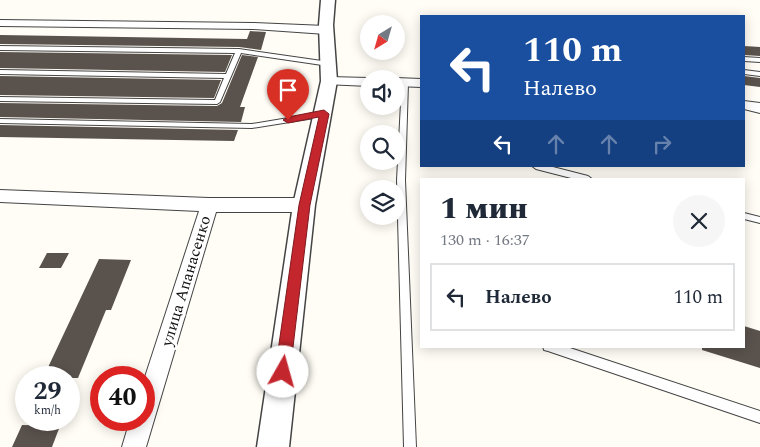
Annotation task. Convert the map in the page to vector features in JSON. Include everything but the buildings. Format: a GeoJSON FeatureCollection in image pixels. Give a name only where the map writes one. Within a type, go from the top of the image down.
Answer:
{"type":"FeatureCollection","features":[{"type":"Feature","properties":{"kind":"street"},"geometry":{"type":"LineString","coordinates":[[273,447],[304,205],[324,114],[329,73],[326,27],[328,0]]}},
{"type":"Feature","properties":{"kind":"street"},"geometry":{"type":"LineString","coordinates":[[0,23],[326,27]]}},
{"type":"Feature","properties":{"kind":"street"},"geometry":{"type":"LineString","coordinates":[[329,73],[360,80]]}},
{"type":"Feature","properties":{"kind":"street"},"geometry":{"type":"LineString","coordinates":[[405,82],[420,83]]}},
{"type":"Feature","properties":{"kind":"street"},"geometry":{"type":"LineString","coordinates":[[745,105],[760,108]]}},
{"type":"Feature","properties":{"kind":"street"},"geometry":{"type":"LineString","coordinates":[[0,196],[209,205],[304,205]]}},
{"type":"Feature","properties":{"kind":"street","name":"улица Апанасенко"},"geometry":{"type":"LineString","coordinates":[[155,379],[209,205]]}},
{"type":"Feature","properties":{"kind":"street"},"geometry":{"type":"LineString","coordinates":[[134,447],[139,431]]}},
{"type":"Feature","properties":{"kind":"lane"},"geometry":{"type":"LineString","coordinates":[[0,48],[239,51],[329,73]]}},
{"type":"Feature","properties":{"kind":"lane"},"geometry":{"type":"LineString","coordinates":[[0,99],[218,102],[239,51]]}},
{"type":"Feature","properties":{"kind":"lane"},"geometry":{"type":"LineString","coordinates":[[745,59],[760,60]]}},
{"type":"Feature","properties":{"kind":"lane"},"geometry":{"type":"LineString","coordinates":[[0,72],[229,76]]}},
{"type":"Feature","properties":{"kind":"lane"},"geometry":{"type":"LineString","coordinates":[[745,72],[760,74]]}},
{"type":"Feature","properties":{"kind":"lane"},"geometry":{"type":"LineString","coordinates":[[0,121],[252,126],[324,114]]}},
{"type":"Feature","properties":{"kind":"lane"},"geometry":{"type":"LineString","coordinates":[[401,115],[401,180],[410,447]]}},
{"type":"Feature","properties":{"kind":"lane"},"geometry":{"type":"LineString","coordinates":[[540,167],[584,178]]}},
{"type":"Feature","properties":{"kind":"lane"},"geometry":{"type":"LineString","coordinates":[[745,216],[760,220]]}},
{"type":"Feature","properties":{"kind":"lane"},"geometry":{"type":"LineString","coordinates":[[554,348],[760,417]]}},
{"type":"Feature","properties":{"kind":"route"},"geometry":{"type":"LineString","coordinates":[[283,372],[304,205],[324,114],[288,120]]}}]}
